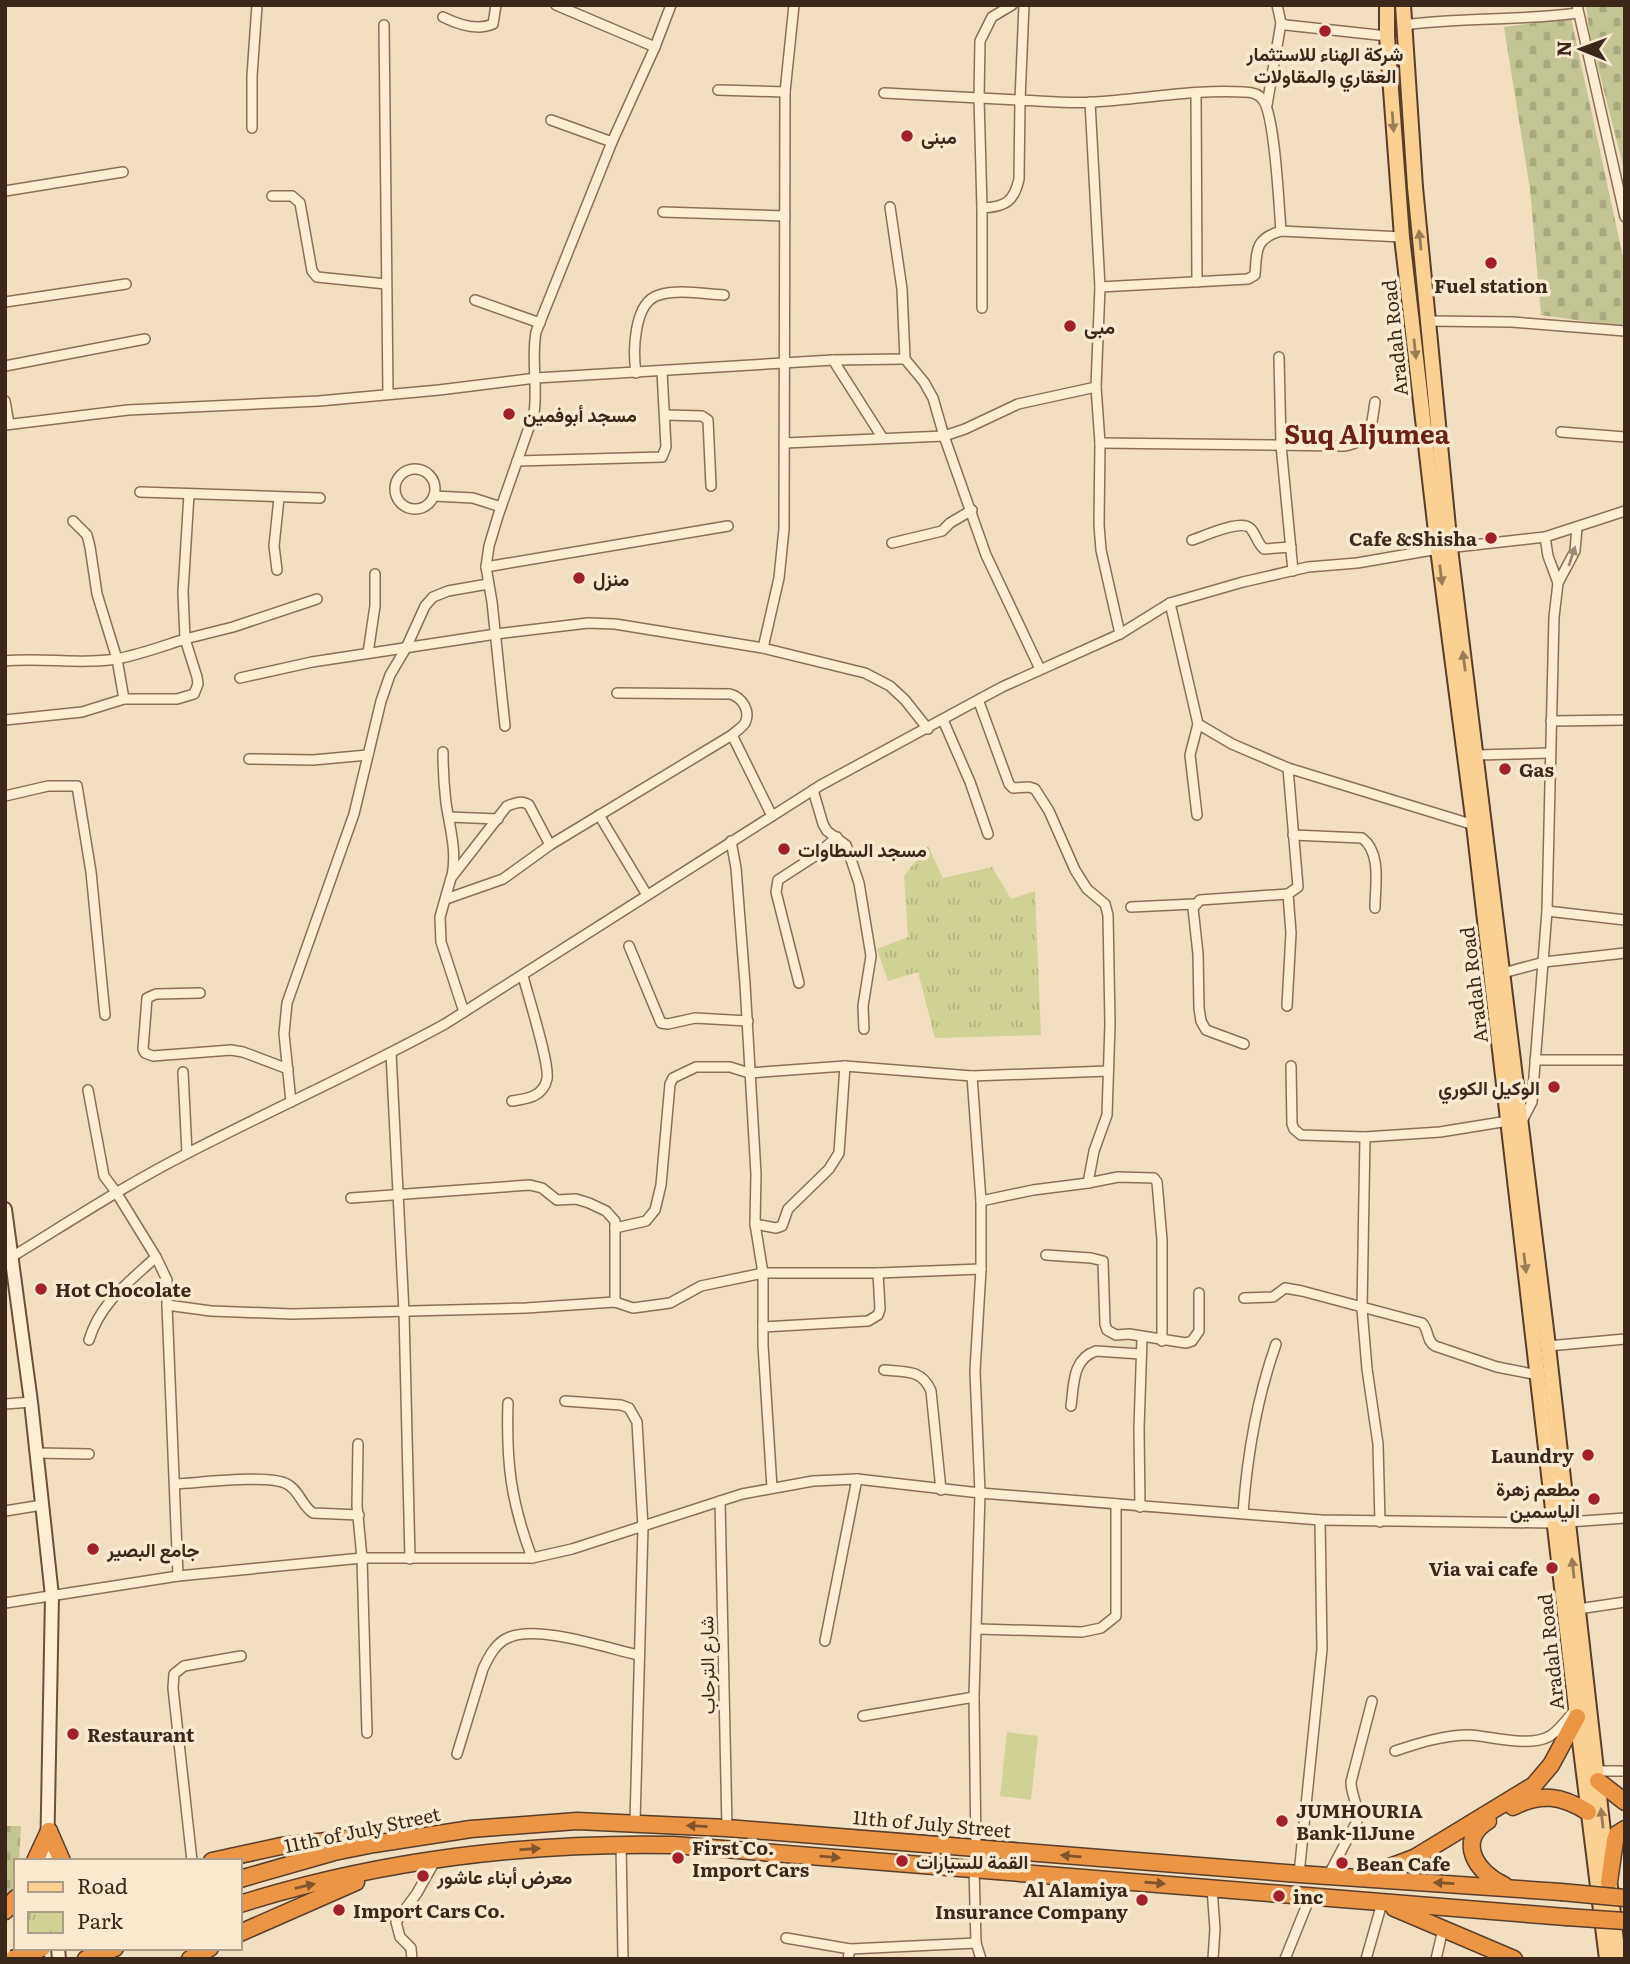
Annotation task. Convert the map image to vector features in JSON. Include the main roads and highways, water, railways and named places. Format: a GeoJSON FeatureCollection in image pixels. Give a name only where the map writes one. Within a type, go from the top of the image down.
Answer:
{"type":"FeatureCollection","features":[{"type":"Feature","properties":{"kind":"highway"},"geometry":{"type":"LineString","coordinates":[[1357,1878],[1414,1858],[1534,1784],[1551,1765],[1576,1713]]}},
{"type":"Feature","properties":{"kind":"highway"},"geometry":{"type":"LineString","coordinates":[[1597,1776],[1625,1802]]}},
{"type":"Feature","properties":{"kind":"highway"},"geometry":{"type":"LineString","coordinates":[[1510,1887],[1491,1879],[1472,1855],[1471,1840],[1478,1827],[1525,1800],[1543,1796],[1559,1797],[1588,1812]]}},
{"type":"Feature","properties":{"kind":"highway","name":"11th of July Street"},"geometry":{"type":"LineString","coordinates":[[242,1878],[334,1852],[421,1836],[543,1823],[635,1822],[1299,1874],[1510,1887],[1625,1898]]}},
{"type":"Feature","properties":{"kind":"highway"},"geometry":{"type":"LineString","coordinates":[[1609,1882],[1615,1840],[1617,1834],[1625,1829]]}},
{"type":"Feature","properties":{"kind":"highway"},"geometry":{"type":"LineString","coordinates":[[36,1859],[49,1831]]}},
{"type":"Feature","properties":{"kind":"highway"},"geometry":{"type":"LineString","coordinates":[[49,1831],[61,1859]]}},
{"type":"Feature","properties":{"kind":"highway"},"geometry":{"type":"LineString","coordinates":[[221,1859],[281,1846],[333,1839],[382,1835],[421,1836]]}},
{"type":"Feature","properties":{"kind":"highway"},"geometry":{"type":"LineString","coordinates":[[242,1903],[306,1885],[428,1861],[522,1850],[621,1844],[674,1845],[974,1868],[1625,1921]]}},
{"type":"Feature","properties":{"kind":"highway"},"geometry":{"type":"LineString","coordinates":[[242,1932],[344,1887],[428,1861]]}},
{"type":"Feature","properties":{"kind":"highway"},"geometry":{"type":"LineString","coordinates":[[1382,1903],[1514,1959]]}},
{"type":"Feature","properties":{"kind":"highway"},"geometry":{"type":"LineString","coordinates":[[13,1959],[36,1950]]}},
{"type":"Feature","properties":{"kind":"highway"},"geometry":{"type":"LineString","coordinates":[[91,1957],[110,1950]]}},
{"type":"Feature","properties":{"kind":"highway"},"geometry":{"type":"LineString","coordinates":[[190,1959],[206,1950]]}},
{"type":"Feature","properties":{"kind":"main road","name":"Aradah Road"},"geometry":{"type":"LineString","coordinates":[[1387,5],[1402,237],[1444,548],[1476,755],[1503,972],[1538,1376],[1553,1442]]}},
{"type":"Feature","properties":{"kind":"main road","name":"Aradah Road"},"geometry":{"type":"LineString","coordinates":[[1403,5],[1444,548],[1474,825],[1514,1123],[1548,1346],[1553,1442],[1576,1713],[1607,1959]]}},
{"type":"Feature","properties":{"kind":"main road"},"geometry":{"type":"LineString","coordinates":[[5,1209],[9,1259],[31,1402],[52,1596],[47,1859]]}},
{"type":"Feature","properties":{"kind":"main road","name":"Aradah Road"},"geometry":{"type":"LineString","coordinates":[[1561,1523],[1578,1609],[1618,1959]]}},
{"type":"Feature","properties":{"kind":"place","name":"شركة الهناء للاستثمار العقاري والمقاولات"},"geometry":{"type":"Point","coordinates":[1325,31]}},
{"type":"Feature","properties":{"kind":"place","name":"مبنى"},"geometry":{"type":"Point","coordinates":[907,136]}},
{"type":"Feature","properties":{"kind":"place","name":"Fuel station"},"geometry":{"type":"Point","coordinates":[1491,263]}},
{"type":"Feature","properties":{"kind":"place","name":"مبى"},"geometry":{"type":"Point","coordinates":[1070,326]}},
{"type":"Feature","properties":{"kind":"place","name":"مسجد أبوفمين"},"geometry":{"type":"Point","coordinates":[509,414]}},
{"type":"Feature","properties":{"kind":"place","name":"Cafe &Shisha"},"geometry":{"type":"Point","coordinates":[1491,538]}},
{"type":"Feature","properties":{"kind":"place","name":"منزل"},"geometry":{"type":"Point","coordinates":[579,578]}},
{"type":"Feature","properties":{"kind":"place","name":"Gas"},"geometry":{"type":"Point","coordinates":[1505,769]}},
{"type":"Feature","properties":{"kind":"place","name":"مسجد السطاوات"},"geometry":{"type":"Point","coordinates":[784,849]}},
{"type":"Feature","properties":{"kind":"place","name":"الوكيل الكوري"},"geometry":{"type":"Point","coordinates":[1554,1087]}},
{"type":"Feature","properties":{"kind":"place","name":"Hot Chocolate"},"geometry":{"type":"Point","coordinates":[41,1289]}},
{"type":"Feature","properties":{"kind":"place","name":"Laundry"},"geometry":{"type":"Point","coordinates":[1588,1455]}},
{"type":"Feature","properties":{"kind":"place","name":"مطعم زهرة الياسمين"},"geometry":{"type":"Point","coordinates":[1594,1499]}},
{"type":"Feature","properties":{"kind":"place","name":"جامع البصير"},"geometry":{"type":"Point","coordinates":[93,1549]}},
{"type":"Feature","properties":{"kind":"place","name":"Via vai cafe"},"geometry":{"type":"Point","coordinates":[1552,1568]}},
{"type":"Feature","properties":{"kind":"place","name":"Restaurant"},"geometry":{"type":"Point","coordinates":[73,1734]}},
{"type":"Feature","properties":{"kind":"place","name":"JUMHOURIA Bank-11June"},"geometry":{"type":"Point","coordinates":[1282,1821]}},
{"type":"Feature","properties":{"kind":"place","name":"First Co. Import Cars"},"geometry":{"type":"Point","coordinates":[678,1858]}},
{"type":"Feature","properties":{"kind":"place","name":"القمة للسيارات"},"geometry":{"type":"Point","coordinates":[902,1861]}},
{"type":"Feature","properties":{"kind":"place","name":"Bean Cafe"},"geometry":{"type":"Point","coordinates":[1342,1863]}},
{"type":"Feature","properties":{"kind":"place","name":"معرض أبناء عاشور"},"geometry":{"type":"Point","coordinates":[423,1876]}},
{"type":"Feature","properties":{"kind":"place","name":"inc"},"geometry":{"type":"Point","coordinates":[1279,1896]}},
{"type":"Feature","properties":{"kind":"place","name":"Al Alamiya Insurance Company"},"geometry":{"type":"Point","coordinates":[1142,1900]}},
{"type":"Feature","properties":{"kind":"place","name":"Import Cars Co."},"geometry":{"type":"Point","coordinates":[339,1910]}},
{"type":"Feature","properties":{"kind":"district","name":"Suq Aljumea"},"geometry":{"type":"Point","coordinates":[1367,432]}}]}
